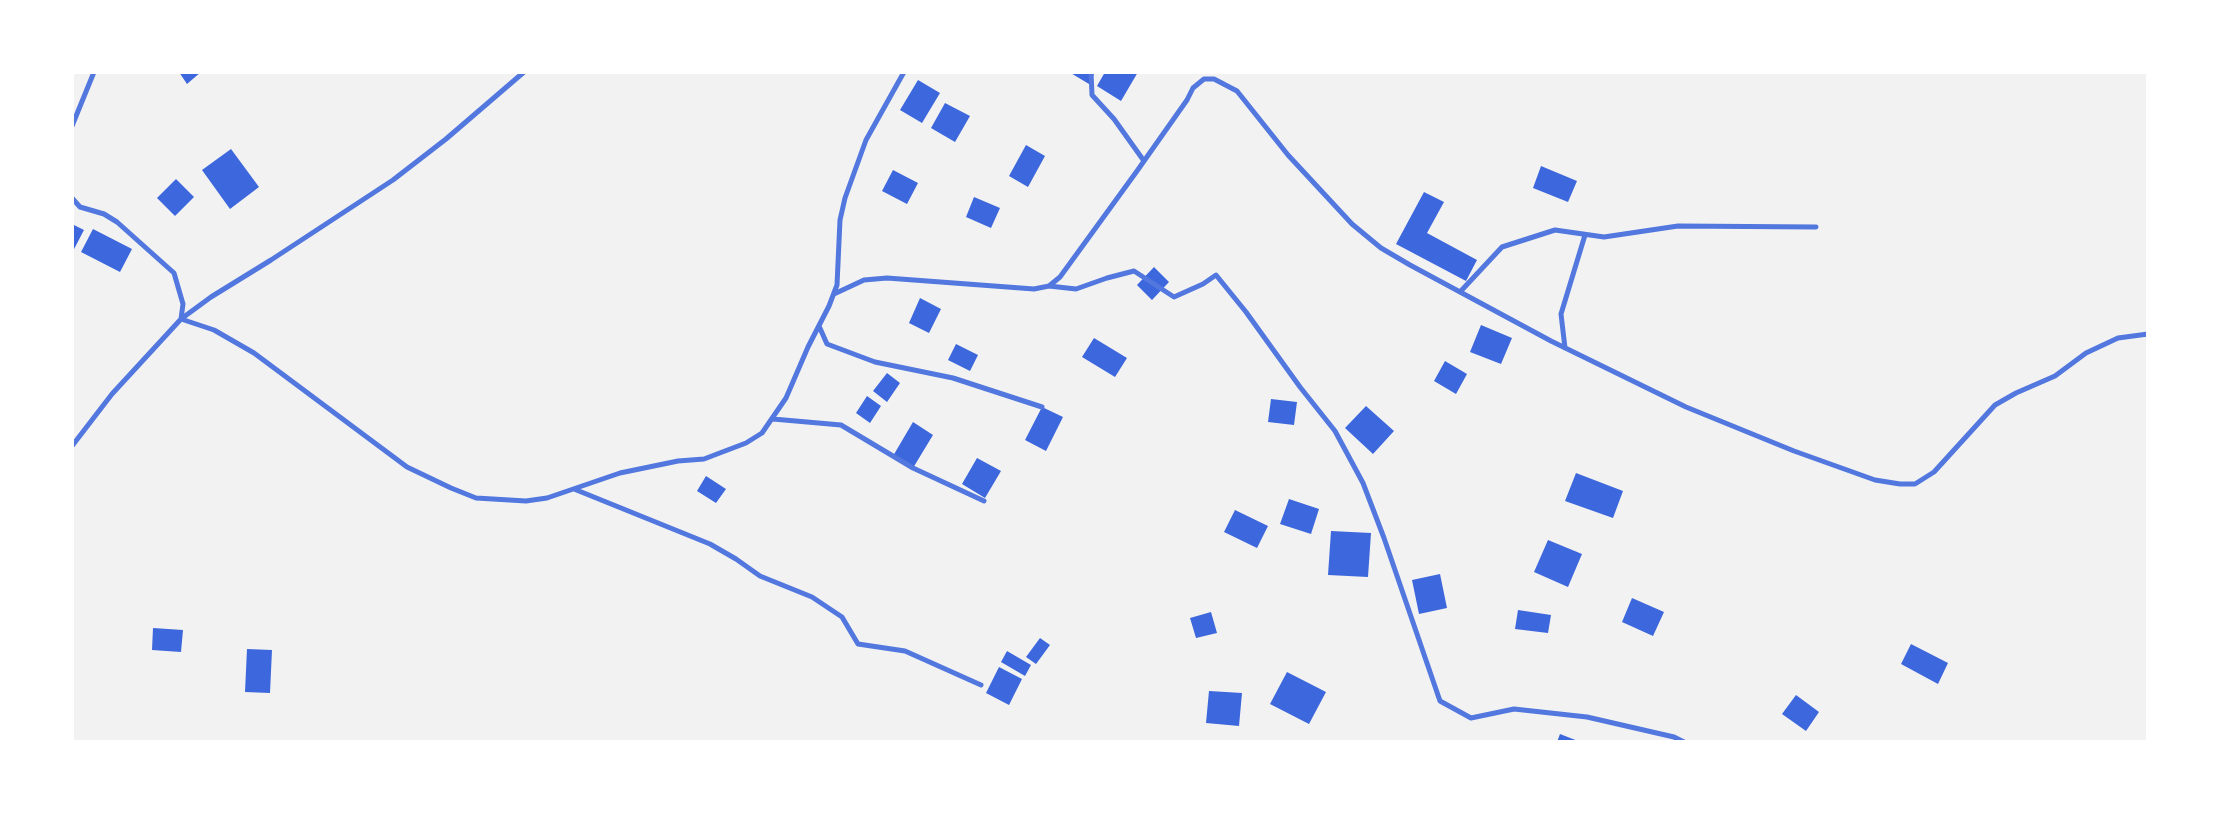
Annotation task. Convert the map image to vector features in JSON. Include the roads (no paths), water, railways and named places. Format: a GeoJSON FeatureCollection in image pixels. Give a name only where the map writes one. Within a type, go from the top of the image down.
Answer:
{"type":"FeatureCollection","features":[{"type":"Feature","properties":{"kind":"street"},"geometry":{"type":"LineString","coordinates":[[72,126],[94,72]]}},
{"type":"Feature","properties":{"kind":"street"},"geometry":{"type":"LineString","coordinates":[[72,446],[112,394],[181,319],[211,297],[393,180],[446,139],[524,72]]}},
{"type":"Feature","properties":{"kind":"street"},"geometry":{"type":"LineString","coordinates":[[181,319],[214,330],[246,348],[407,467],[450,488],[476,498],[526,501],[547,498],[620,473],[678,461],[704,459],[746,443],[762,434],[786,398],[837,285],[840,220],[845,198],[866,140],[904,72]]}},
{"type":"Feature","properties":{"kind":"street"},"geometry":{"type":"LineString","coordinates":[[1091,72],[1092,95],[1114,118],[1144,161]]}},
{"type":"Feature","properties":{"kind":"street"},"geometry":{"type":"LineString","coordinates":[[1049,286],[1060,277],[1187,100],[1193,88],[1204,79],[1214,79],[1237,91],[1288,156],[1352,224],[1381,248],[1565,348],[1686,406],[1794,451],[1875,480],[1915,484],[1934,472],[1995,405],[2016,392],[2054,376],[2086,353],[2102,345],[2118,338],[2148,334]]}},
{"type":"Feature","properties":{"kind":"street"},"geometry":{"type":"LineString","coordinates":[[72,198],[80,207],[104,214],[117,222],[174,273],[183,304],[181,319]]}},
{"type":"Feature","properties":{"kind":"street"},"geometry":{"type":"LineString","coordinates":[[1460,292],[1502,247],[1556,230],[1604,237],[1678,226],[1816,227]]}},
{"type":"Feature","properties":{"kind":"street"},"geometry":{"type":"LineString","coordinates":[[1565,348],[1561,314],[1585,235]]}},
{"type":"Feature","properties":{"kind":"street"},"geometry":{"type":"LineString","coordinates":[[834,294],[864,280],[886,278],[1034,289],[1049,286],[1076,288],[1134,272],[1174,298],[1203,284],[1216,275],[1335,431],[1364,483],[1440,701],[1471,718],[1514,709],[1587,717],[1674,737],[1684,742]]}},
{"type":"Feature","properties":{"kind":"street"},"geometry":{"type":"LineString","coordinates":[[819,326],[827,344],[875,362],[953,378],[1042,407]]}},
{"type":"Feature","properties":{"kind":"street"},"geometry":{"type":"LineString","coordinates":[[773,419],[840,425],[913,468],[984,501]]}},
{"type":"Feature","properties":{"kind":"street"},"geometry":{"type":"LineString","coordinates":[[574,489],[710,544],[760,576],[812,597],[842,617],[858,644],[905,651],[952,670],[981,685]]}}]}
